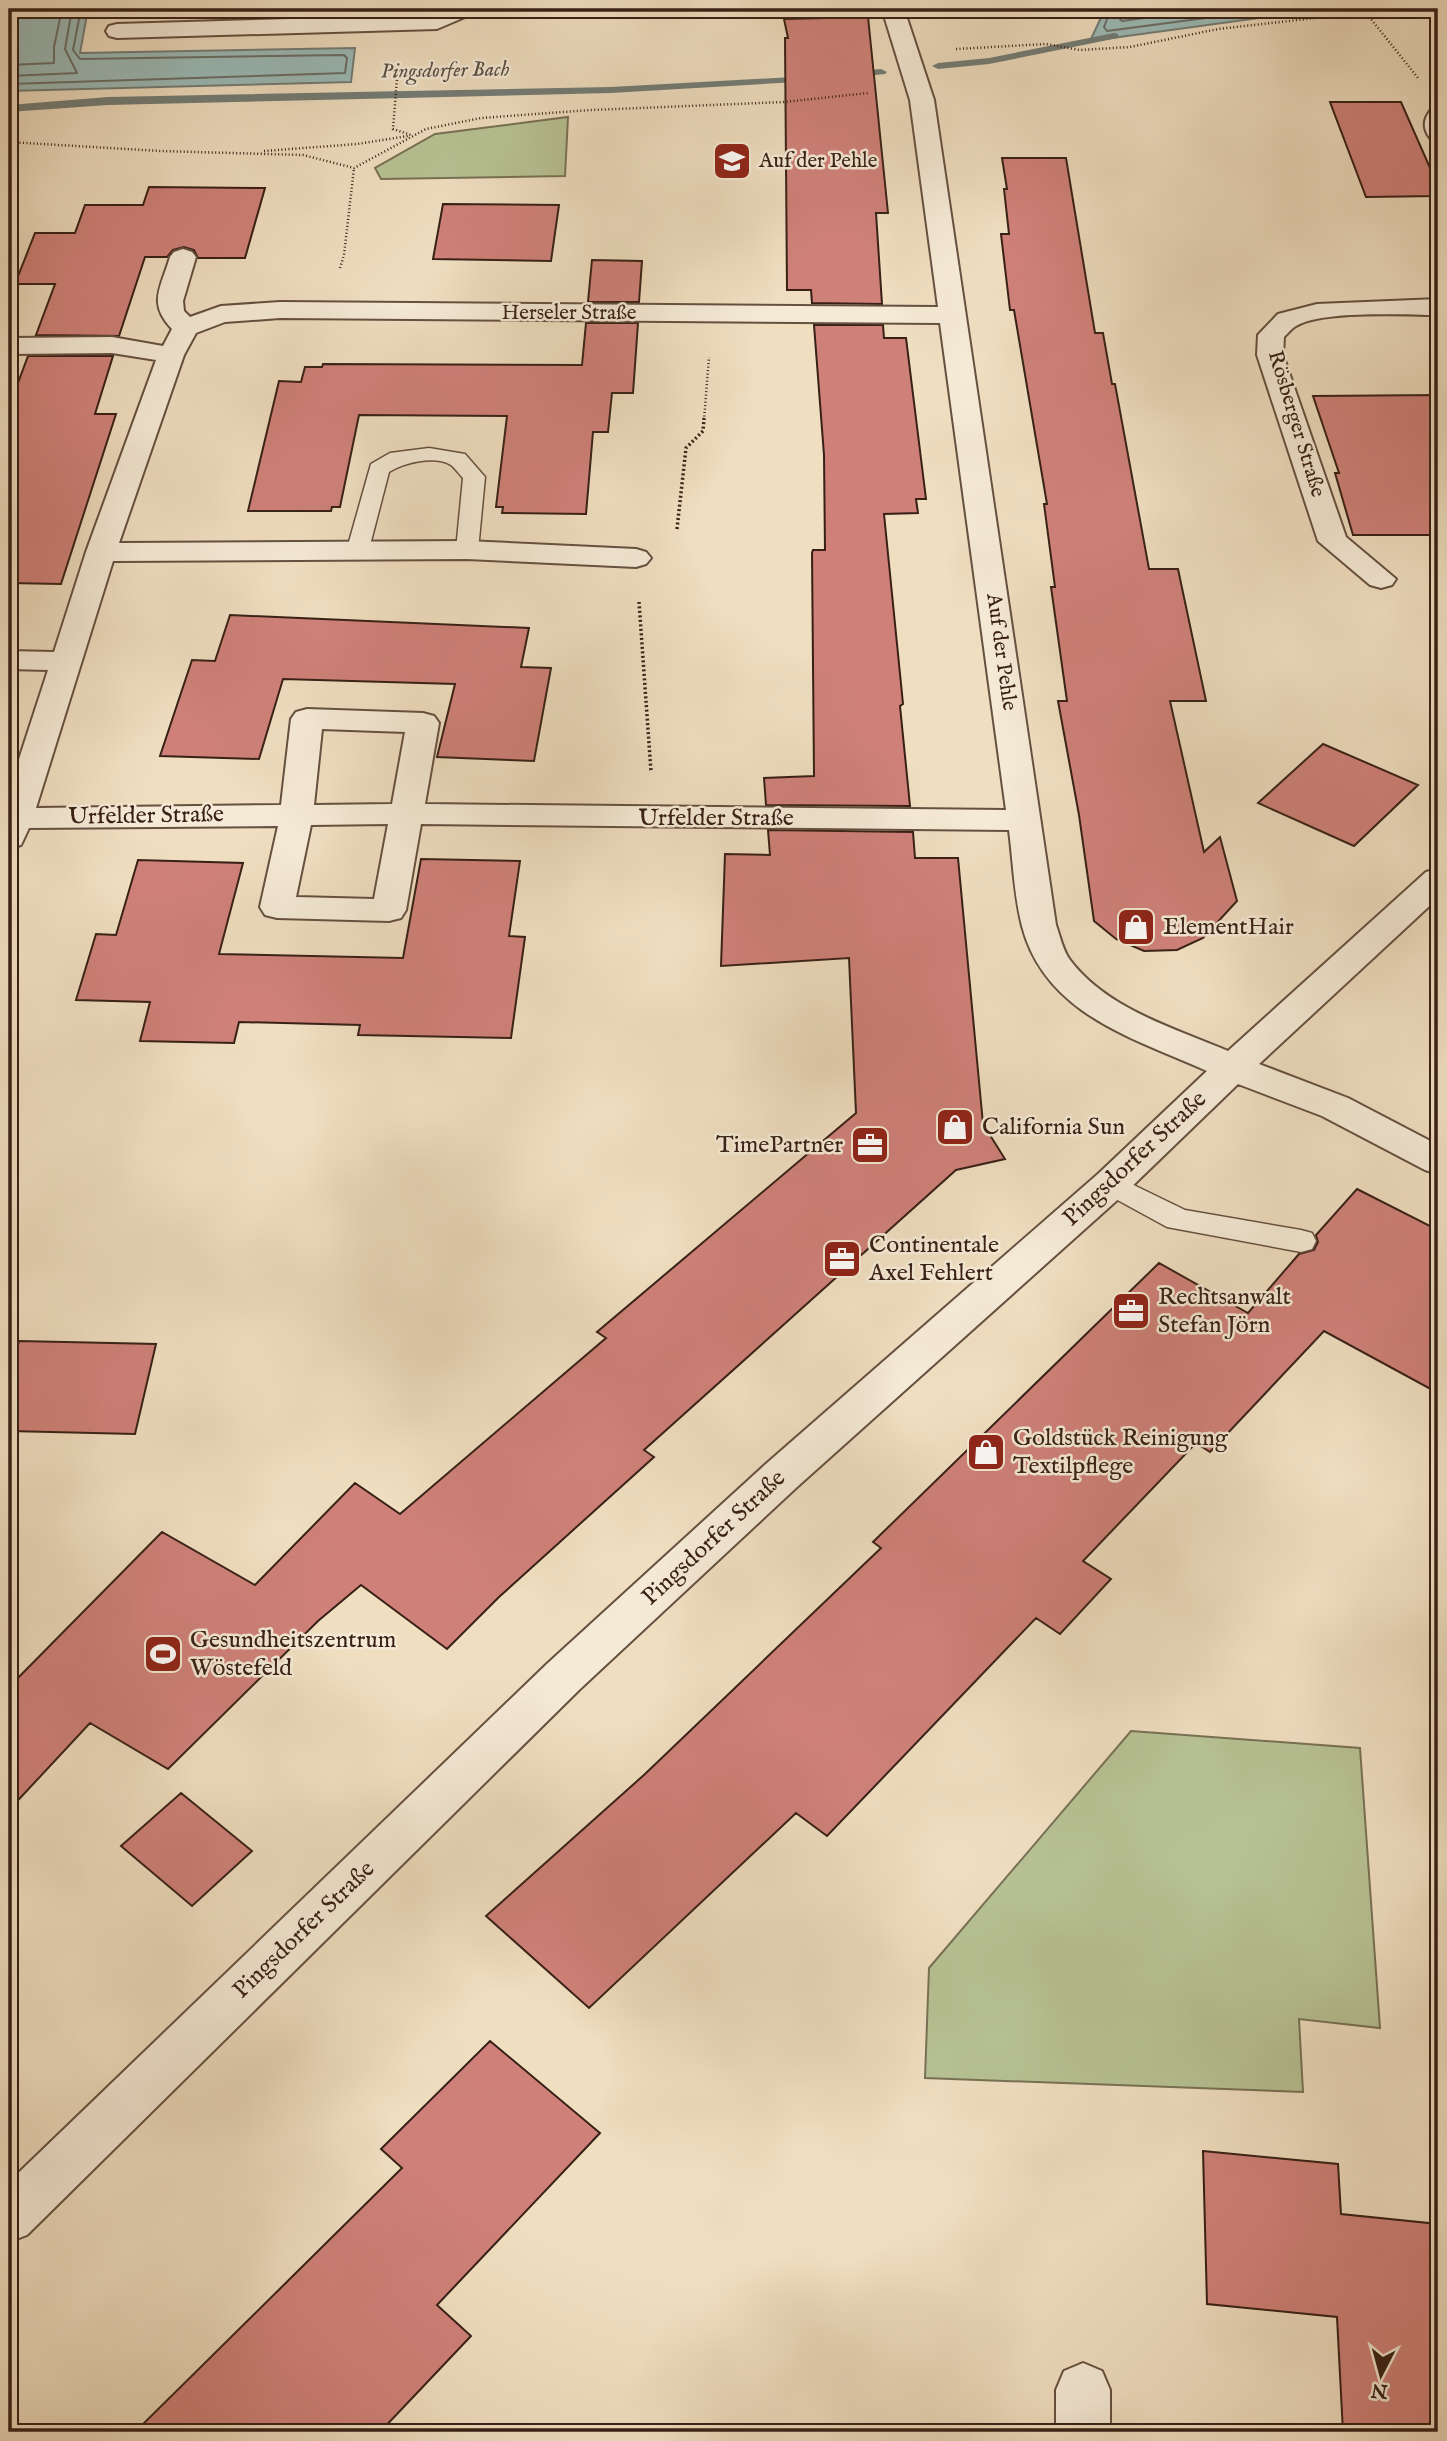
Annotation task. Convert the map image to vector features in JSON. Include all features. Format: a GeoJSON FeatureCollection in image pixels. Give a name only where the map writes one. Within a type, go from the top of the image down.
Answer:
{"type":"FeatureCollection","features":[{"type":"Feature","properties":{"kind":"street"},"geometry":{"type":"LineString","coordinates":[[117,31],[437,22],[464,9]]}},
{"type":"Feature","properties":{"kind":"street","name":"Auf der Pehle"},"geometry":{"type":"LineString","coordinates":[[893,9],[918,85],[954,315],[1039,925],[1052,961],[1076,990],[1120,1018],[1233,1069],[1335,1107],[1438,1161]]}},
{"type":"Feature","properties":{"kind":"street"},"geometry":{"type":"LineString","coordinates":[[1438,116],[1438,133]]}},
{"type":"Feature","properties":{"kind":"street"},"geometry":{"type":"LineString","coordinates":[[11,825],[101,552],[171,355],[186,328],[171,313],[170,301],[183,257]]}},
{"type":"Feature","properties":{"kind":"street","name":"Rösberger Straße"},"geometry":{"type":"LineString","coordinates":[[1381,579],[1333,541],[1270,355],[1271,335],[1288,319],[1321,312],[1380,307],[1438,307]]}},
{"type":"Feature","properties":{"kind":"street","name":"Herseler Straße"},"geometry":{"type":"LineString","coordinates":[[186,328],[221,314],[325,311],[954,315]]}},
{"type":"Feature","properties":{"kind":"street"},"geometry":{"type":"LineString","coordinates":[[9,346],[112,345],[171,355]]}},
{"type":"Feature","properties":{"kind":"street"},"geometry":{"type":"LineString","coordinates":[[101,552],[467,550],[636,558]]}},
{"type":"Feature","properties":{"kind":"street"},"geometry":{"type":"LineString","coordinates":[[9,660],[65,661]]}},
{"type":"Feature","properties":{"kind":"street"},"geometry":{"type":"LineString","coordinates":[[307,719],[423,723],[389,910],[278,907],[297,814],[307,719]]}},
{"type":"Feature","properties":{"kind":"street","name":"Urfelder Straße"},"geometry":{"type":"LineString","coordinates":[[11,825],[297,814],[1024,820]]}},
{"type":"Feature","properties":{"kind":"street","name":"Pingsdorfer Straße"},"geometry":{"type":"LineString","coordinates":[[9,2217],[564,1676],[782,1475],[1111,1184],[1287,1016],[1438,880]]}},
{"type":"Feature","properties":{"kind":"lane"},"geometry":{"type":"LineString","coordinates":[[358,549],[379,469],[398,458],[429,455],[457,458],[474,477],[467,550]]}},
{"type":"Feature","properties":{"kind":"lane"},"geometry":{"type":"LineString","coordinates":[[1111,1184],[1178,1219],[1301,1241]]}},
{"type":"Feature","properties":{"kind":"path"},"geometry":{"type":"LineString","coordinates":[[907,53],[1046,44],[1080,50],[1130,47],[1218,29],[1395,9]]}},
{"type":"Feature","properties":{"kind":"path"},"geometry":{"type":"LineString","coordinates":[[1367,13],[1422,84]]}},
{"type":"Feature","properties":{"kind":"path"},"geometry":{"type":"LineString","coordinates":[[396,82],[393,129],[412,135]]}},
{"type":"Feature","properties":{"kind":"path"},"geometry":{"type":"LineString","coordinates":[[9,142],[303,155],[354,169],[426,129],[481,118],[783,102],[918,85]]}},
{"type":"Feature","properties":{"kind":"path"},"geometry":{"type":"LineString","coordinates":[[214,152],[318,148],[412,135]]}},
{"type":"Feature","properties":{"kind":"path"},"geometry":{"type":"LineString","coordinates":[[325,311],[344,255],[354,169]]}},
{"type":"Feature","properties":{"kind":"green space"},"geometry":{"type":"Polygon","coordinates":[[[568,117],[565,176],[381,179],[375,168],[435,134],[568,117]]]}},
{"type":"Feature","properties":{"kind":"green space"},"geometry":{"type":"Polygon","coordinates":[[[1131,1731],[1360,1748],[1380,2028],[1299,2019],[1303,2092],[925,2078],[929,1968],[1131,1731]]]}},
{"type":"Feature","properties":{"kind":"water"},"geometry":{"type":"Polygon","coordinates":[[[9,9],[88,9],[80,53],[355,48],[351,82],[9,91],[9,9]]]}},
{"type":"Feature","properties":{"kind":"water"},"geometry":{"type":"Polygon","coordinates":[[[1105,9],[1325,9],[1090,41],[1105,9]]]}},
{"type":"Feature","properties":{"kind":"building"},"geometry":{"type":"Polygon","coordinates":[[[868,17],[888,213],[876,213],[882,304],[812,303],[811,290],[787,290],[785,38],[788,38],[784,19],[868,17]]]}},
{"type":"Feature","properties":{"kind":"building"},"geometry":{"type":"Polygon","coordinates":[[[1330,102],[1401,102],[1438,186],[1438,196],[1366,197],[1330,102]]]}},
{"type":"Feature","properties":{"kind":"building"},"geometry":{"type":"Polygon","coordinates":[[[1002,158],[1066,158],[1095,333],[1103,333],[1112,384],[1115,384],[1149,569],[1178,569],[1206,701],[1170,701],[1204,852],[1220,837],[1237,901],[1203,938],[1177,950],[1144,951],[1116,939],[1094,921],[1079,815],[1058,701],[1067,701],[1051,587],[1055,587],[1044,504],[1047,504],[1014,310],[1010,310],[1001,234],[1009,234],[1004,189],[1007,189],[1002,158]]]}},
{"type":"Feature","properties":{"kind":"building"},"geometry":{"type":"Polygon","coordinates":[[[149,187],[265,188],[245,258],[198,258],[194,250],[184,247],[173,250],[167,257],[145,257],[119,336],[36,335],[55,284],[15,284],[35,233],[75,233],[85,205],[143,205],[149,187]]]}},
{"type":"Feature","properties":{"kind":"building"},"geometry":{"type":"Polygon","coordinates":[[[443,204],[559,205],[551,261],[433,259],[443,204]]]}},
{"type":"Feature","properties":{"kind":"building"},"geometry":{"type":"Polygon","coordinates":[[[592,260],[642,261],[639,302],[588,302],[592,260]]]}},
{"type":"Feature","properties":{"kind":"building"},"geometry":{"type":"Polygon","coordinates":[[[586,323],[638,323],[633,393],[612,393],[608,432],[593,432],[586,514],[502,513],[503,507],[496,507],[507,416],[359,415],[340,507],[332,507],[331,511],[248,511],[279,381],[301,382],[305,367],[322,367],[323,364],[582,365],[586,323]]]}},
{"type":"Feature","properties":{"kind":"building"},"geometry":{"type":"Polygon","coordinates":[[[814,325],[883,325],[884,338],[906,338],[926,499],[916,499],[918,513],[884,514],[910,806],[766,805],[764,778],[814,776],[812,553],[813,550],[825,550],[824,455],[814,325]]]}},
{"type":"Feature","properties":{"kind":"building"},"geometry":{"type":"Polygon","coordinates":[[[28,356],[113,356],[95,414],[116,414],[61,584],[9,583],[9,407],[28,356]]]}},
{"type":"Feature","properties":{"kind":"building"},"geometry":{"type":"Polygon","coordinates":[[[1438,395],[1438,535],[1353,535],[1335,473],[1339,473],[1313,396],[1438,395]]]}},
{"type":"Feature","properties":{"kind":"building"},"geometry":{"type":"Polygon","coordinates":[[[230,615],[529,628],[521,667],[551,668],[534,761],[437,757],[455,684],[283,679],[259,759],[160,756],[192,660],[215,661],[230,615]]]}},
{"type":"Feature","properties":{"kind":"building"},"geometry":{"type":"Polygon","coordinates":[[[1323,744],[1418,785],[1354,846],[1258,803],[1323,744]]]}},
{"type":"Feature","properties":{"kind":"building"},"geometry":{"type":"Polygon","coordinates":[[[768,830],[913,832],[915,858],[958,858],[983,1124],[1005,1159],[956,1170],[644,1450],[654,1457],[499,1597],[447,1649],[361,1585],[318,1621],[168,1769],[90,1723],[9,1810],[9,1687],[162,1532],[255,1585],[355,1483],[400,1514],[606,1338],[597,1332],[856,1113],[849,958],[721,966],[725,854],[770,855],[768,830]]]}},
{"type":"Feature","properties":{"kind":"building"},"geometry":{"type":"Polygon","coordinates":[[[421,859],[520,861],[509,936],[525,937],[511,1038],[358,1035],[360,1025],[239,1022],[234,1043],[140,1041],[150,1002],[76,1000],[96,934],[116,935],[138,860],[243,863],[219,954],[403,958],[421,859]]]}},
{"type":"Feature","properties":{"kind":"building"},"geometry":{"type":"Polygon","coordinates":[[[1357,1189],[1438,1230],[1438,1393],[1324,1331],[1210,1452],[1196,1443],[1083,1561],[1111,1579],[1060,1634],[1036,1618],[827,1836],[796,1813],[589,2008],[486,1916],[645,1774],[881,1548],[873,1542],[1159,1263],[1248,1313],[1299,1254],[1314,1250],[1318,1242],[1316,1235],[1357,1189]]]}},
{"type":"Feature","properties":{"kind":"building"},"geometry":{"type":"Polygon","coordinates":[[[19,1341],[156,1344],[135,1434],[9,1431],[9,1377],[19,1341]]]}},
{"type":"Feature","properties":{"kind":"building"},"geometry":{"type":"Polygon","coordinates":[[[181,1793],[252,1851],[192,1906],[121,1846],[181,1793]]]}},
{"type":"Feature","properties":{"kind":"building"},"geometry":{"type":"Polygon","coordinates":[[[490,2041],[600,2133],[437,2305],[471,2336],[380,2432],[135,2432],[402,2168],[381,2149],[490,2041]]]}},
{"type":"Feature","properties":{"kind":"building"},"geometry":{"type":"Polygon","coordinates":[[[1203,2151],[1338,2164],[1341,2214],[1438,2224],[1438,2432],[1343,2432],[1337,2317],[1207,2304],[1203,2151]]]}},
{"type":"Feature","properties":{"kind":"waterway","name":"Pingsdorfer Bach"},"geometry":{"type":"LineString","coordinates":[[938,66],[989,61],[1114,36]]}},
{"type":"Feature","properties":{"kind":"waterway","name":"Pingsdorfer Bach"},"geometry":{"type":"LineString","coordinates":[[847,75],[881,72]]}},
{"type":"Feature","properties":{"kind":"waterway","name":"Pingsdorfer Bach"},"geometry":{"type":"LineString","coordinates":[[9,109],[108,101],[611,90],[810,79]]}},
{"type":"Feature","properties":{"kind":"place","name":"Auf der Pehle"},"geometry":{"type":"Point","coordinates":[732,161]}},
{"type":"Feature","properties":{"kind":"place","name":"ElementHair"},"geometry":{"type":"Point","coordinates":[1136,927]}},
{"type":"Feature","properties":{"kind":"place","name":"California Sun"},"geometry":{"type":"Point","coordinates":[955,1127]}},
{"type":"Feature","properties":{"kind":"place","name":"TimePartner"},"geometry":{"type":"Point","coordinates":[870,1145]}},
{"type":"Feature","properties":{"kind":"place","name":"Continentale Axel Fehlert"},"geometry":{"type":"Point","coordinates":[842,1259]}},
{"type":"Feature","properties":{"kind":"place","name":"Rechtsanwalt Stefan Jörn"},"geometry":{"type":"Point","coordinates":[1131,1311]}},
{"type":"Feature","properties":{"kind":"place","name":"Goldstück Reinigung Textilpflege"},"geometry":{"type":"Point","coordinates":[986,1452]}},
{"type":"Feature","properties":{"kind":"place","name":"Gesundheitszentrum Wöstefeld"},"geometry":{"type":"Point","coordinates":[163,1654]}}]}
